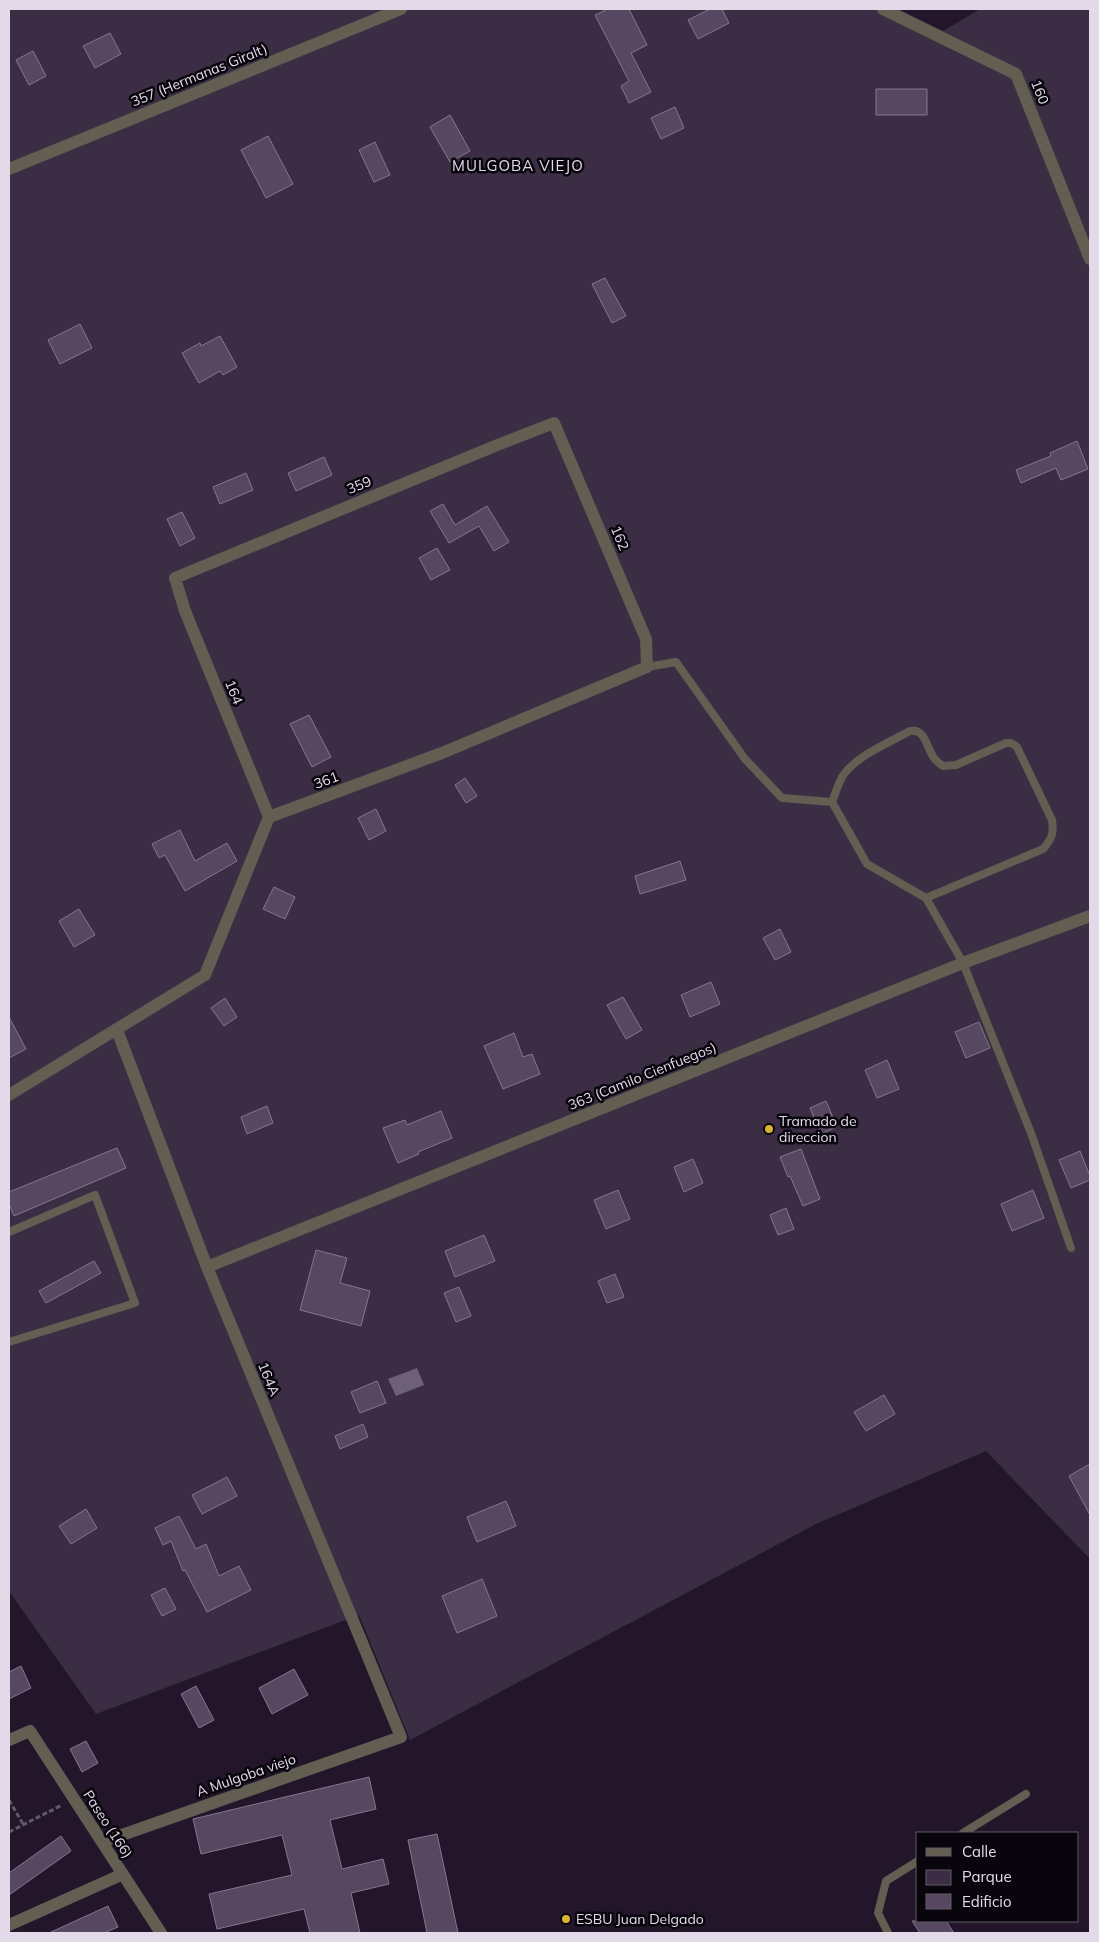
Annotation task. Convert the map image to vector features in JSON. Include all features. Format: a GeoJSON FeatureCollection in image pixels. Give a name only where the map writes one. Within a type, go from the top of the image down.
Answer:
{"type":"FeatureCollection","features":[{"type":"Feature","properties":{"kind":"street","name":"357 (Hermanas Giralt)"},"geometry":{"type":"LineString","coordinates":[[9,169],[401,9]]}},
{"type":"Feature","properties":{"kind":"street","name":"160"},"geometry":{"type":"LineString","coordinates":[[883,9],[1016,74],[1090,259]]}},
{"type":"Feature","properties":{"kind":"street","name":"359"},"geometry":{"type":"LineString","coordinates":[[175,578],[554,423]]}},
{"type":"Feature","properties":{"kind":"street","name":"162"},"geometry":{"type":"LineString","coordinates":[[554,423],[572,461],[646,639],[647,667]]}},
{"type":"Feature","properties":{"kind":"street","name":"164"},"geometry":{"type":"LineString","coordinates":[[175,578],[185,611],[269,817]]}},
{"type":"Feature","properties":{"kind":"street","name":"361"},"geometry":{"type":"LineString","coordinates":[[269,817],[442,753],[647,667]]}},
{"type":"Feature","properties":{"kind":"street"},"geometry":{"type":"LineString","coordinates":[[9,1095],[205,975],[269,817]]}},
{"type":"Feature","properties":{"kind":"street","name":"363 (Camilo Cienfuegos)"},"geometry":{"type":"LineString","coordinates":[[206,1266],[963,963],[1090,916]]}},
{"type":"Feature","properties":{"kind":"street","name":"164A"},"geometry":{"type":"LineString","coordinates":[[117,1030],[206,1266],[401,1737]]}},
{"type":"Feature","properties":{"kind":"street","name":"Paseo (166)"},"geometry":{"type":"LineString","coordinates":[[9,1740],[30,1731],[161,1933]]}},
{"type":"Feature","properties":{"kind":"street","name":"A Mulgoba viejo"},"geometry":{"type":"LineString","coordinates":[[102,1842],[401,1737]]}},
{"type":"Feature","properties":{"kind":"street"},"geometry":{"type":"LineString","coordinates":[[9,1925],[122,1874]]}},
{"type":"Feature","properties":{"kind":"lane"},"geometry":{"type":"LineString","coordinates":[[647,667],[676,662],[745,759],[782,798],[832,802]]}},
{"type":"Feature","properties":{"kind":"lane"},"geometry":{"type":"LineString","coordinates":[[832,802],[842,777],[850,768],[858,761],[910,731],[915,730],[921,733],[934,758],[943,766],[956,765],[1006,743],[1011,743],[1017,747],[1052,820],[1054,831],[1052,840],[1043,849],[926,898]]}},
{"type":"Feature","properties":{"kind":"lane"},"geometry":{"type":"LineString","coordinates":[[832,802],[867,864],[926,898],[963,963],[1031,1133],[1071,1248]]}},
{"type":"Feature","properties":{"kind":"lane"},"geometry":{"type":"LineString","coordinates":[[9,1232],[95,1195],[135,1303],[9,1342]]}},
{"type":"Feature","properties":{"kind":"lane"},"geometry":{"type":"LineString","coordinates":[[965,1832],[1026,1794]]}},
{"type":"Feature","properties":{"kind":"lane"},"geometry":{"type":"LineString","coordinates":[[888,1933],[878,1913],[886,1881],[916,1862]]}},
{"type":"Feature","properties":{"kind":"path"},"geometry":{"type":"LineString","coordinates":[[9,1832],[74,1799]]}},
{"type":"Feature","properties":{"kind":"path"},"geometry":{"type":"LineString","coordinates":[[9,1800],[24,1824]]}},
{"type":"Feature","properties":{"kind":"green space"},"geometry":{"type":"Polygon","coordinates":[[[9,9],[898,9],[943,31],[980,9],[1090,9],[1090,1559],[986,1451],[816,1524],[410,1740],[359,1615],[96,1714],[11,1594],[9,1594],[9,9]]]}},
{"type":"Feature","properties":{"kind":"shaded area"},"geometry":{"type":"Polygon","coordinates":[[[417,1368],[424,1385],[396,1396],[388,1379],[417,1368]]]}},
{"type":"Feature","properties":{"kind":"building"},"geometry":{"type":"Polygon","coordinates":[[[608,9],[629,9],[647,45],[631,53],[651,92],[629,103],[621,86],[629,81],[595,15],[608,9]]]}},
{"type":"Feature","properties":{"kind":"building"},"geometry":{"type":"Polygon","coordinates":[[[710,9],[722,9],[729,23],[698,39],[688,20],[710,9]]]}},
{"type":"Feature","properties":{"kind":"building"},"geometry":{"type":"Polygon","coordinates":[[[110,33],[121,54],[95,68],[83,46],[110,33]]]}},
{"type":"Feature","properties":{"kind":"building"},"geometry":{"type":"Polygon","coordinates":[[[33,51],[46,76],[29,85],[16,60],[33,51]]]}},
{"type":"Feature","properties":{"kind":"building"},"geometry":{"type":"Polygon","coordinates":[[[876,89],[927,89],[927,115],[876,115],[876,89]]]}},
{"type":"Feature","properties":{"kind":"building"},"geometry":{"type":"Polygon","coordinates":[[[675,107],[684,128],[661,139],[651,118],[675,107]]]}},
{"type":"Feature","properties":{"kind":"building"},"geometry":{"type":"Polygon","coordinates":[[[450,115],[470,151],[450,162],[430,127],[450,115]]]}},
{"type":"Feature","properties":{"kind":"building"},"geometry":{"type":"Polygon","coordinates":[[[268,136],[293,184],[266,198],[241,150],[268,136]]]}},
{"type":"Feature","properties":{"kind":"building"},"geometry":{"type":"Polygon","coordinates":[[[375,142],[390,175],[374,182],[359,150],[375,142]]]}},
{"type":"Feature","properties":{"kind":"building"},"geometry":{"type":"Polygon","coordinates":[[[605,278],[626,316],[612,323],[592,284],[605,278]]]}},
{"type":"Feature","properties":{"kind":"building"},"geometry":{"type":"Polygon","coordinates":[[[80,324],[92,348],[60,364],[48,340],[80,324]]]}},
{"type":"Feature","properties":{"kind":"building"},"geometry":{"type":"Polygon","coordinates":[[[220,336],[237,367],[223,375],[220,371],[199,383],[182,353],[200,343],[201,346],[220,336]]]}},
{"type":"Feature","properties":{"kind":"building"},"geometry":{"type":"Polygon","coordinates":[[[1077,441],[1088,469],[1061,480],[1056,468],[1021,483],[1016,470],[1051,456],[1050,453],[1077,441]]]}},
{"type":"Feature","properties":{"kind":"building"},"geometry":{"type":"Polygon","coordinates":[[[324,457],[332,475],[296,491],[288,473],[324,457]]]}},
{"type":"Feature","properties":{"kind":"building"},"geometry":{"type":"Polygon","coordinates":[[[246,473],[253,490],[220,504],[213,487],[246,473]]]}},
{"type":"Feature","properties":{"kind":"building"},"geometry":{"type":"Polygon","coordinates":[[[443,504],[455,525],[487,506],[509,542],[494,551],[479,526],[449,543],[430,511],[443,504]]]}},
{"type":"Feature","properties":{"kind":"building"},"geometry":{"type":"Polygon","coordinates":[[[182,512],[195,538],[180,546],[167,519],[182,512]]]}},
{"type":"Feature","properties":{"kind":"building"},"geometry":{"type":"Polygon","coordinates":[[[437,548],[450,570],[431,580],[419,558],[437,548]]]}},
{"type":"Feature","properties":{"kind":"building"},"geometry":{"type":"Polygon","coordinates":[[[309,715],[331,757],[312,767],[290,724],[309,715]]]}},
{"type":"Feature","properties":{"kind":"building"},"geometry":{"type":"Polygon","coordinates":[[[465,778],[477,796],[466,803],[455,785],[465,778]]]}},
{"type":"Feature","properties":{"kind":"building"},"geometry":{"type":"Polygon","coordinates":[[[376,809],[386,831],[369,840],[358,818],[376,809]]]}},
{"type":"Feature","properties":{"kind":"building"},"geometry":{"type":"Polygon","coordinates":[[[180,830],[195,861],[227,843],[237,861],[185,891],[165,855],[159,858],[152,844],[180,830]]]}},
{"type":"Feature","properties":{"kind":"building"},"geometry":{"type":"Polygon","coordinates":[[[680,861],[686,880],[640,894],[635,876],[680,861]]]}},
{"type":"Feature","properties":{"kind":"building"},"geometry":{"type":"Polygon","coordinates":[[[274,887],[295,897],[285,919],[263,909],[274,887]]]}},
{"type":"Feature","properties":{"kind":"building"},"geometry":{"type":"Polygon","coordinates":[[[79,909],[95,935],[74,947],[59,921],[79,909]]]}},
{"type":"Feature","properties":{"kind":"building"},"geometry":{"type":"Polygon","coordinates":[[[780,929],[791,952],[775,960],[763,938],[780,929]]]}},
{"type":"Feature","properties":{"kind":"building"},"geometry":{"type":"Polygon","coordinates":[[[711,982],[720,1004],[690,1017],[681,995],[711,982]]]}},
{"type":"Feature","properties":{"kind":"building"},"geometry":{"type":"Polygon","coordinates":[[[623,997],[642,1030],[626,1039],[607,1005],[623,997]]]}},
{"type":"Feature","properties":{"kind":"building"},"geometry":{"type":"Polygon","coordinates":[[[225,998],[237,1017],[224,1026],[211,1008],[225,998]]]}},
{"type":"Feature","properties":{"kind":"building"},"geometry":{"type":"Polygon","coordinates":[[[9,1017],[26,1049],[9,1058],[9,1017]]]}},
{"type":"Feature","properties":{"kind":"building"},"geometry":{"type":"Polygon","coordinates":[[[979,1022],[990,1048],[966,1058],[955,1032],[979,1022]]]}},
{"type":"Feature","properties":{"kind":"building"},"geometry":{"type":"Polygon","coordinates":[[[514,1033],[523,1057],[532,1054],[540,1074],[503,1089],[484,1046],[514,1033]]]}},
{"type":"Feature","properties":{"kind":"building"},"geometry":{"type":"Polygon","coordinates":[[[887,1060],[899,1089],[877,1098],[865,1070],[887,1060]]]}},
{"type":"Feature","properties":{"kind":"building"},"geometry":{"type":"Polygon","coordinates":[[[826,1101],[837,1127],[821,1134],[810,1108],[826,1101]]]}},
{"type":"Feature","properties":{"kind":"building"},"geometry":{"type":"Polygon","coordinates":[[[267,1106],[273,1123],[247,1134],[241,1117],[267,1106]]]}},
{"type":"Feature","properties":{"kind":"building"},"geometry":{"type":"Polygon","coordinates":[[[441,1111],[452,1138],[418,1152],[419,1154],[398,1163],[383,1128],[405,1120],[407,1125],[441,1111]]]}},
{"type":"Feature","properties":{"kind":"building"},"geometry":{"type":"Polygon","coordinates":[[[117,1148],[126,1168],[14,1216],[9,1204],[9,1192],[117,1148]]]}},
{"type":"Feature","properties":{"kind":"building"},"geometry":{"type":"Polygon","coordinates":[[[801,1149],[820,1199],[803,1206],[780,1157],[801,1149]]]}},
{"type":"Feature","properties":{"kind":"building"},"geometry":{"type":"Polygon","coordinates":[[[1080,1151],[1090,1180],[1071,1188],[1059,1160],[1080,1151]]]}},
{"type":"Feature","properties":{"kind":"building"},"geometry":{"type":"Polygon","coordinates":[[[693,1159],[703,1183],[684,1192],[674,1167],[693,1159]]]}},
{"type":"Feature","properties":{"kind":"building"},"geometry":{"type":"Polygon","coordinates":[[[618,1190],[630,1219],[606,1229],[594,1200],[618,1190]]]}},
{"type":"Feature","properties":{"kind":"building"},"geometry":{"type":"Polygon","coordinates":[[[1033,1190],[1044,1218],[1012,1231],[1001,1204],[1033,1190]]]}},
{"type":"Feature","properties":{"kind":"building"},"geometry":{"type":"Polygon","coordinates":[[[786,1208],[794,1229],[778,1235],[770,1215],[786,1208]]]}},
{"type":"Feature","properties":{"kind":"building"},"geometry":{"type":"Polygon","coordinates":[[[484,1235],[495,1261],[455,1277],[445,1251],[484,1235]]]}},
{"type":"Feature","properties":{"kind":"building"},"geometry":{"type":"Polygon","coordinates":[[[316,1250],[347,1258],[340,1283],[370,1291],[361,1326],[300,1310],[316,1250]]]}},
{"type":"Feature","properties":{"kind":"building"},"geometry":{"type":"Polygon","coordinates":[[[94,1261],[101,1273],[46,1303],[39,1291],[94,1261]]]}},
{"type":"Feature","properties":{"kind":"building"},"geometry":{"type":"Polygon","coordinates":[[[615,1274],[624,1297],[607,1303],[598,1281],[615,1274]]]}},
{"type":"Feature","properties":{"kind":"building"},"geometry":{"type":"Polygon","coordinates":[[[459,1287],[471,1316],[456,1322],[444,1293],[459,1287]]]}},
{"type":"Feature","properties":{"kind":"building"},"geometry":{"type":"Polygon","coordinates":[[[377,1381],[386,1403],[360,1413],[351,1392],[377,1381]]]}},
{"type":"Feature","properties":{"kind":"building"},"geometry":{"type":"Polygon","coordinates":[[[884,1395],[895,1414],[866,1431],[854,1412],[884,1395]]]}},
{"type":"Feature","properties":{"kind":"building"},"geometry":{"type":"Polygon","coordinates":[[[363,1424],[368,1437],[340,1449],[335,1436],[363,1424]]]}},
{"type":"Feature","properties":{"kind":"building"},"geometry":{"type":"Polygon","coordinates":[[[1090,1464],[1090,1515],[1069,1476],[1090,1464]]]}},
{"type":"Feature","properties":{"kind":"building"},"geometry":{"type":"Polygon","coordinates":[[[227,1477],[237,1496],[202,1514],[192,1495],[227,1477]]]}},
{"type":"Feature","properties":{"kind":"building"},"geometry":{"type":"Polygon","coordinates":[[[506,1501],[516,1526],[477,1542],[467,1517],[506,1501]]]}},
{"type":"Feature","properties":{"kind":"building"},"geometry":{"type":"Polygon","coordinates":[[[86,1509],[97,1528],[71,1544],[59,1526],[86,1509]]]}},
{"type":"Feature","properties":{"kind":"building"},"geometry":{"type":"Polygon","coordinates":[[[179,1516],[196,1549],[206,1544],[219,1576],[239,1566],[251,1590],[207,1612],[185,1570],[183,1571],[171,1541],[163,1545],[155,1528],[179,1516]]]}},
{"type":"Feature","properties":{"kind":"building"},"geometry":{"type":"Polygon","coordinates":[[[482,1579],[497,1616],[457,1633],[442,1596],[482,1579]]]}},
{"type":"Feature","properties":{"kind":"building"},"geometry":{"type":"Polygon","coordinates":[[[165,1588],[176,1609],[162,1616],[151,1595],[165,1588]]]}},
{"type":"Feature","properties":{"kind":"building"},"geometry":{"type":"Polygon","coordinates":[[[21,1666],[31,1688],[9,1699],[9,1672],[21,1666]]]}},
{"type":"Feature","properties":{"kind":"building"},"geometry":{"type":"Polygon","coordinates":[[[294,1669],[308,1695],[272,1714],[259,1688],[294,1669]]]}},
{"type":"Feature","properties":{"kind":"building"},"geometry":{"type":"Polygon","coordinates":[[[196,1686],[214,1720],[199,1728],[181,1694],[196,1686]]]}},
{"type":"Feature","properties":{"kind":"building"},"geometry":{"type":"Polygon","coordinates":[[[86,1741],[98,1763],[82,1772],[70,1749],[86,1741]]]}},
{"type":"Feature","properties":{"kind":"building"},"geometry":{"type":"Polygon","coordinates":[[[369,1777],[376,1809],[330,1820],[342,1869],[383,1859],[389,1884],[351,1893],[360,1933],[310,1933],[304,1909],[217,1929],[209,1894],[292,1875],[282,1835],[201,1854],[193,1819],[369,1777]]]}},
{"type":"Feature","properties":{"kind":"building"},"geometry":{"type":"Polygon","coordinates":[[[437,1834],[458,1933],[427,1933],[408,1840],[437,1834]]]}},
{"type":"Feature","properties":{"kind":"building"},"geometry":{"type":"Polygon","coordinates":[[[61,1836],[71,1851],[9,1895],[9,1873],[61,1836]]]}},
{"type":"Feature","properties":{"kind":"building"},"geometry":{"type":"Polygon","coordinates":[[[108,1906],[118,1927],[104,1933],[49,1933],[108,1906]]]}},
{"type":"Feature","properties":{"kind":"building"},"geometry":{"type":"Polygon","coordinates":[[[912,1921],[947,1922],[954,1933],[920,1933],[912,1921]]]}},
{"type":"Feature","properties":{"kind":"place","name":"Tramado de direccion"},"geometry":{"type":"Point","coordinates":[769,1129]}},
{"type":"Feature","properties":{"kind":"place","name":"ESBU Juan Delgado"},"geometry":{"type":"Point","coordinates":[566,1919]}},
{"type":"Feature","properties":{"kind":"district","name":"MULGOBA VIEJO"},"geometry":{"type":"Point","coordinates":[518,166]}}]}
